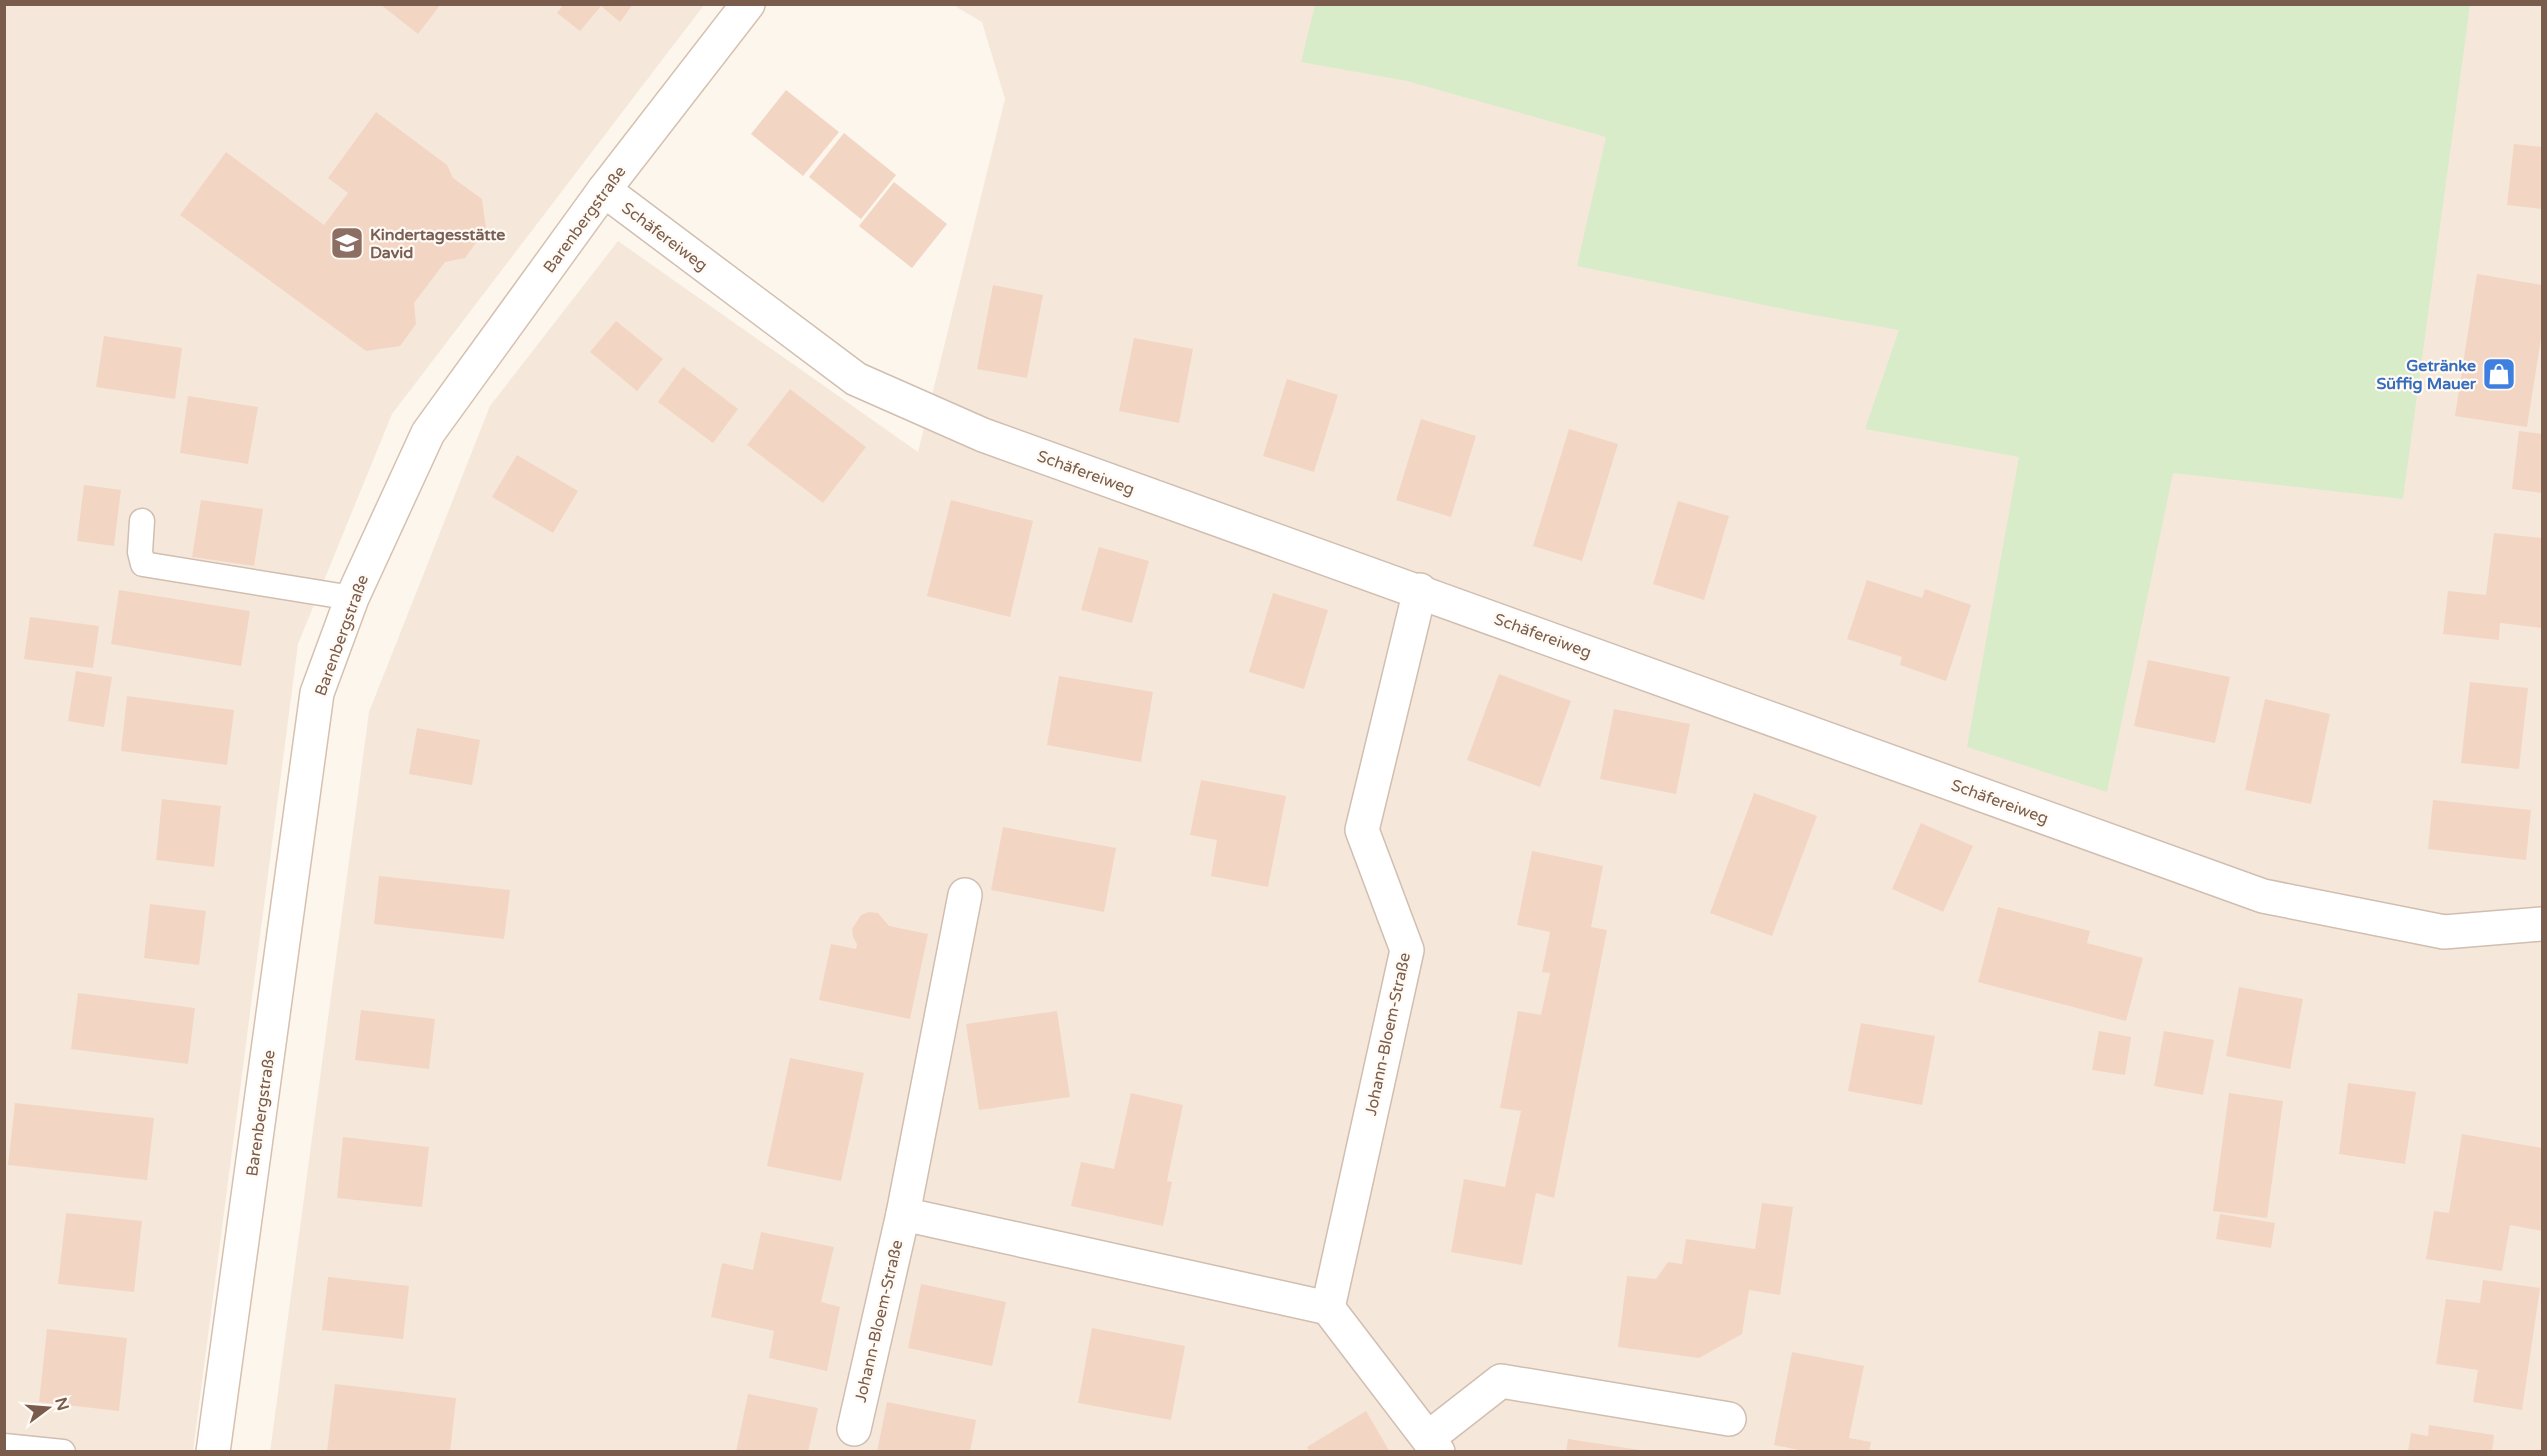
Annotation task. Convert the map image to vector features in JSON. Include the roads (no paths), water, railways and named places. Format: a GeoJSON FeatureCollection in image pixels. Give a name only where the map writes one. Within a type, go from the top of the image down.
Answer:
{"type":"FeatureCollection","features":[{"type":"Feature","properties":{"kind":"street","name":"Barenbergstraße"},"geometry":{"type":"LineString","coordinates":[[213,1452],[317,693],[352,598],[428,433],[604,190],[748,4]]}},
{"type":"Feature","properties":{"kind":"street","name":"Schäfereiweg"},"geometry":{"type":"LineString","coordinates":[[604,190],[856,379],[983,435],[1420,590],[2263,896],[2444,932],[2542,924]]}},
{"type":"Feature","properties":{"kind":"street","name":"Johann-Bloem-Straße"},"geometry":{"type":"LineString","coordinates":[[1328,1308],[1407,950],[1362,830],[1420,590]]}},
{"type":"Feature","properties":{"kind":"street","name":"Johann-Bloem-Straße"},"geometry":{"type":"LineString","coordinates":[[854,1429],[903,1214],[965,894]]}},
{"type":"Feature","properties":{"kind":"street"},"geometry":{"type":"LineString","coordinates":[[903,1214],[1328,1308],[1433,1445],[1501,1381],[1729,1419]]}},
{"type":"Feature","properties":{"kind":"lane"},"geometry":{"type":"LineString","coordinates":[[142,521],[140,552],[143,564],[352,598]]}},
{"type":"Feature","properties":{"kind":"lane"},"geometry":{"type":"LineString","coordinates":[[4,1446],[63,1452]]}},
{"type":"Feature","properties":{"kind":"place","name":"Kindertagesstätte David"},"geometry":{"type":"Point","coordinates":[347,243]}},
{"type":"Feature","properties":{"kind":"place","name":"Getränke Süffig Mauer"},"geometry":{"type":"Point","coordinates":[2499,374]}}]}
